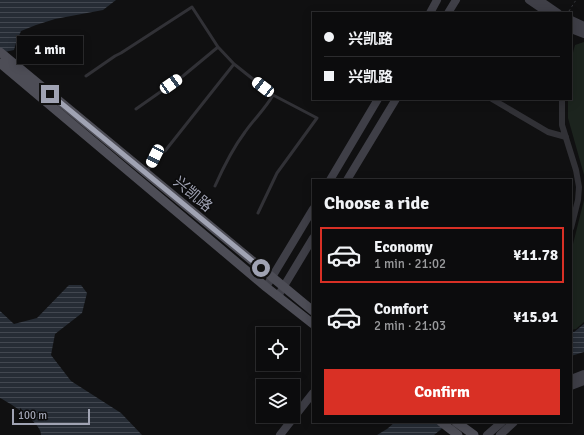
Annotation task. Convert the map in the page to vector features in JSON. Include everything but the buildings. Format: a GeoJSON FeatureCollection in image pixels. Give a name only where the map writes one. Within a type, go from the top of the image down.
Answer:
{"type":"FeatureCollection","features":[{"type":"Feature","properties":{"kind":"main road","name":"兴凯路"},"geometry":{"type":"LineString","coordinates":[[1,57],[312,310]]}},
{"type":"Feature","properties":{"kind":"main road","name":"兴凯路"},"geometry":{"type":"LineString","coordinates":[[1,57],[266,287],[312,323]]}},
{"type":"Feature","properties":{"kind":"main road"},"geometry":{"type":"LineString","coordinates":[[454,424],[458,435]]}},
{"type":"Feature","properties":{"kind":"main road"},"geometry":{"type":"LineString","coordinates":[[454,424],[474,435]]}},
{"type":"Feature","properties":{"kind":"street"},"geometry":{"type":"LineString","coordinates":[[431,12],[437,0]]}},
{"type":"Feature","properties":{"kind":"street"},"geometry":{"type":"LineString","coordinates":[[449,12],[456,0]]}},
{"type":"Feature","properties":{"kind":"street"},"geometry":{"type":"LineString","coordinates":[[529,0],[547,12]]}},
{"type":"Feature","properties":{"kind":"street"},"geometry":{"type":"LineString","coordinates":[[539,0],[557,12]]}},
{"type":"Feature","properties":{"kind":"street"},"geometry":{"type":"LineString","coordinates":[[572,20],[584,26]]}},
{"type":"Feature","properties":{"kind":"street"},"geometry":{"type":"LineString","coordinates":[[572,31],[584,34]]}},
{"type":"Feature","properties":{"kind":"street"},"geometry":{"type":"LineString","coordinates":[[331,179],[377,100]]}},
{"type":"Feature","properties":{"kind":"street"},"geometry":{"type":"LineString","coordinates":[[348,179],[395,100]]}},
{"type":"Feature","properties":{"kind":"street"},"geometry":{"type":"LineString","coordinates":[[494,100],[548,132],[566,137]]}},
{"type":"Feature","properties":{"kind":"street"},"geometry":{"type":"LineString","coordinates":[[562,100],[562,125],[576,170],[579,187],[578,200],[572,224]]}},
{"type":"Feature","properties":{"kind":"street"},"geometry":{"type":"LineString","coordinates":[[266,287],[312,211]]}},
{"type":"Feature","properties":{"kind":"street"},"geometry":{"type":"LineString","coordinates":[[278,296],[312,240]]}},
{"type":"Feature","properties":{"kind":"street"},"geometry":{"type":"LineString","coordinates":[[572,379],[584,374]]}},
{"type":"Feature","properties":{"kind":"street"},"geometry":{"type":"LineString","coordinates":[[572,386],[584,381]]}},
{"type":"Feature","properties":{"kind":"street"},"geometry":{"type":"LineString","coordinates":[[280,435],[312,394]]}},
{"type":"Feature","properties":{"kind":"street"},"geometry":{"type":"LineString","coordinates":[[487,435],[501,423]]}},
{"type":"Feature","properties":{"kind":"street"},"geometry":{"type":"LineString","coordinates":[[500,435],[513,423]]}},
{"type":"Feature","properties":{"kind":"lane"},"geometry":{"type":"LineString","coordinates":[[86,76],[192,7],[218,47],[234,64],[273,95],[317,118],[277,173],[258,213]]}},
{"type":"Feature","properties":{"kind":"lane"},"geometry":{"type":"LineString","coordinates":[[136,109],[183,76],[218,47]]}},
{"type":"Feature","properties":{"kind":"lane"},"geometry":{"type":"LineString","coordinates":[[146,174],[155,156],[165,151],[234,64]]}},
{"type":"Feature","properties":{"kind":"lane"},"geometry":{"type":"LineString","coordinates":[[215,186],[223,168],[244,133],[270,101],[273,95]]}},
{"type":"Feature","properties":{"kind":"path"},"geometry":{"type":"LineString","coordinates":[[569,11],[576,0]]}},
{"type":"Feature","properties":{"kind":"shaded area"},"geometry":{"type":"Polygon","coordinates":[[[0,0],[116,0],[103,10],[55,19],[21,31],[14,50],[0,53],[0,0]]]}},
{"type":"Feature","properties":{"kind":"shaded area"},"geometry":{"type":"Polygon","coordinates":[[[584,42],[584,175],[568,118],[568,100],[572,100],[572,56],[575,45],[584,42]]]}},
{"type":"Feature","properties":{"kind":"shaded area"},"geometry":{"type":"Polygon","coordinates":[[[584,200],[584,322],[576,329],[572,330],[572,248],[584,200]]]}},
{"type":"Feature","properties":{"kind":"shaded area"},"geometry":{"type":"Polygon","coordinates":[[[69,285],[81,285],[87,293],[82,313],[55,334],[51,355],[71,381],[121,413],[142,435],[41,435],[40,430],[31,419],[11,404],[0,398],[0,311],[14,324],[37,318],[69,285]]]}},
{"type":"Feature","properties":{"kind":"shaded area"},"geometry":{"type":"Polygon","coordinates":[[[584,324],[584,352],[572,356],[572,331],[574,332],[584,324]]]}},
{"type":"Feature","properties":{"kind":"shaded area"},"geometry":{"type":"Polygon","coordinates":[[[394,423],[449,423],[434,435],[377,435],[394,423]]]}},
{"type":"Feature","properties":{"kind":"route"},"geometry":{"type":"LineString","coordinates":[[50,94],[261,268]]}}]}
